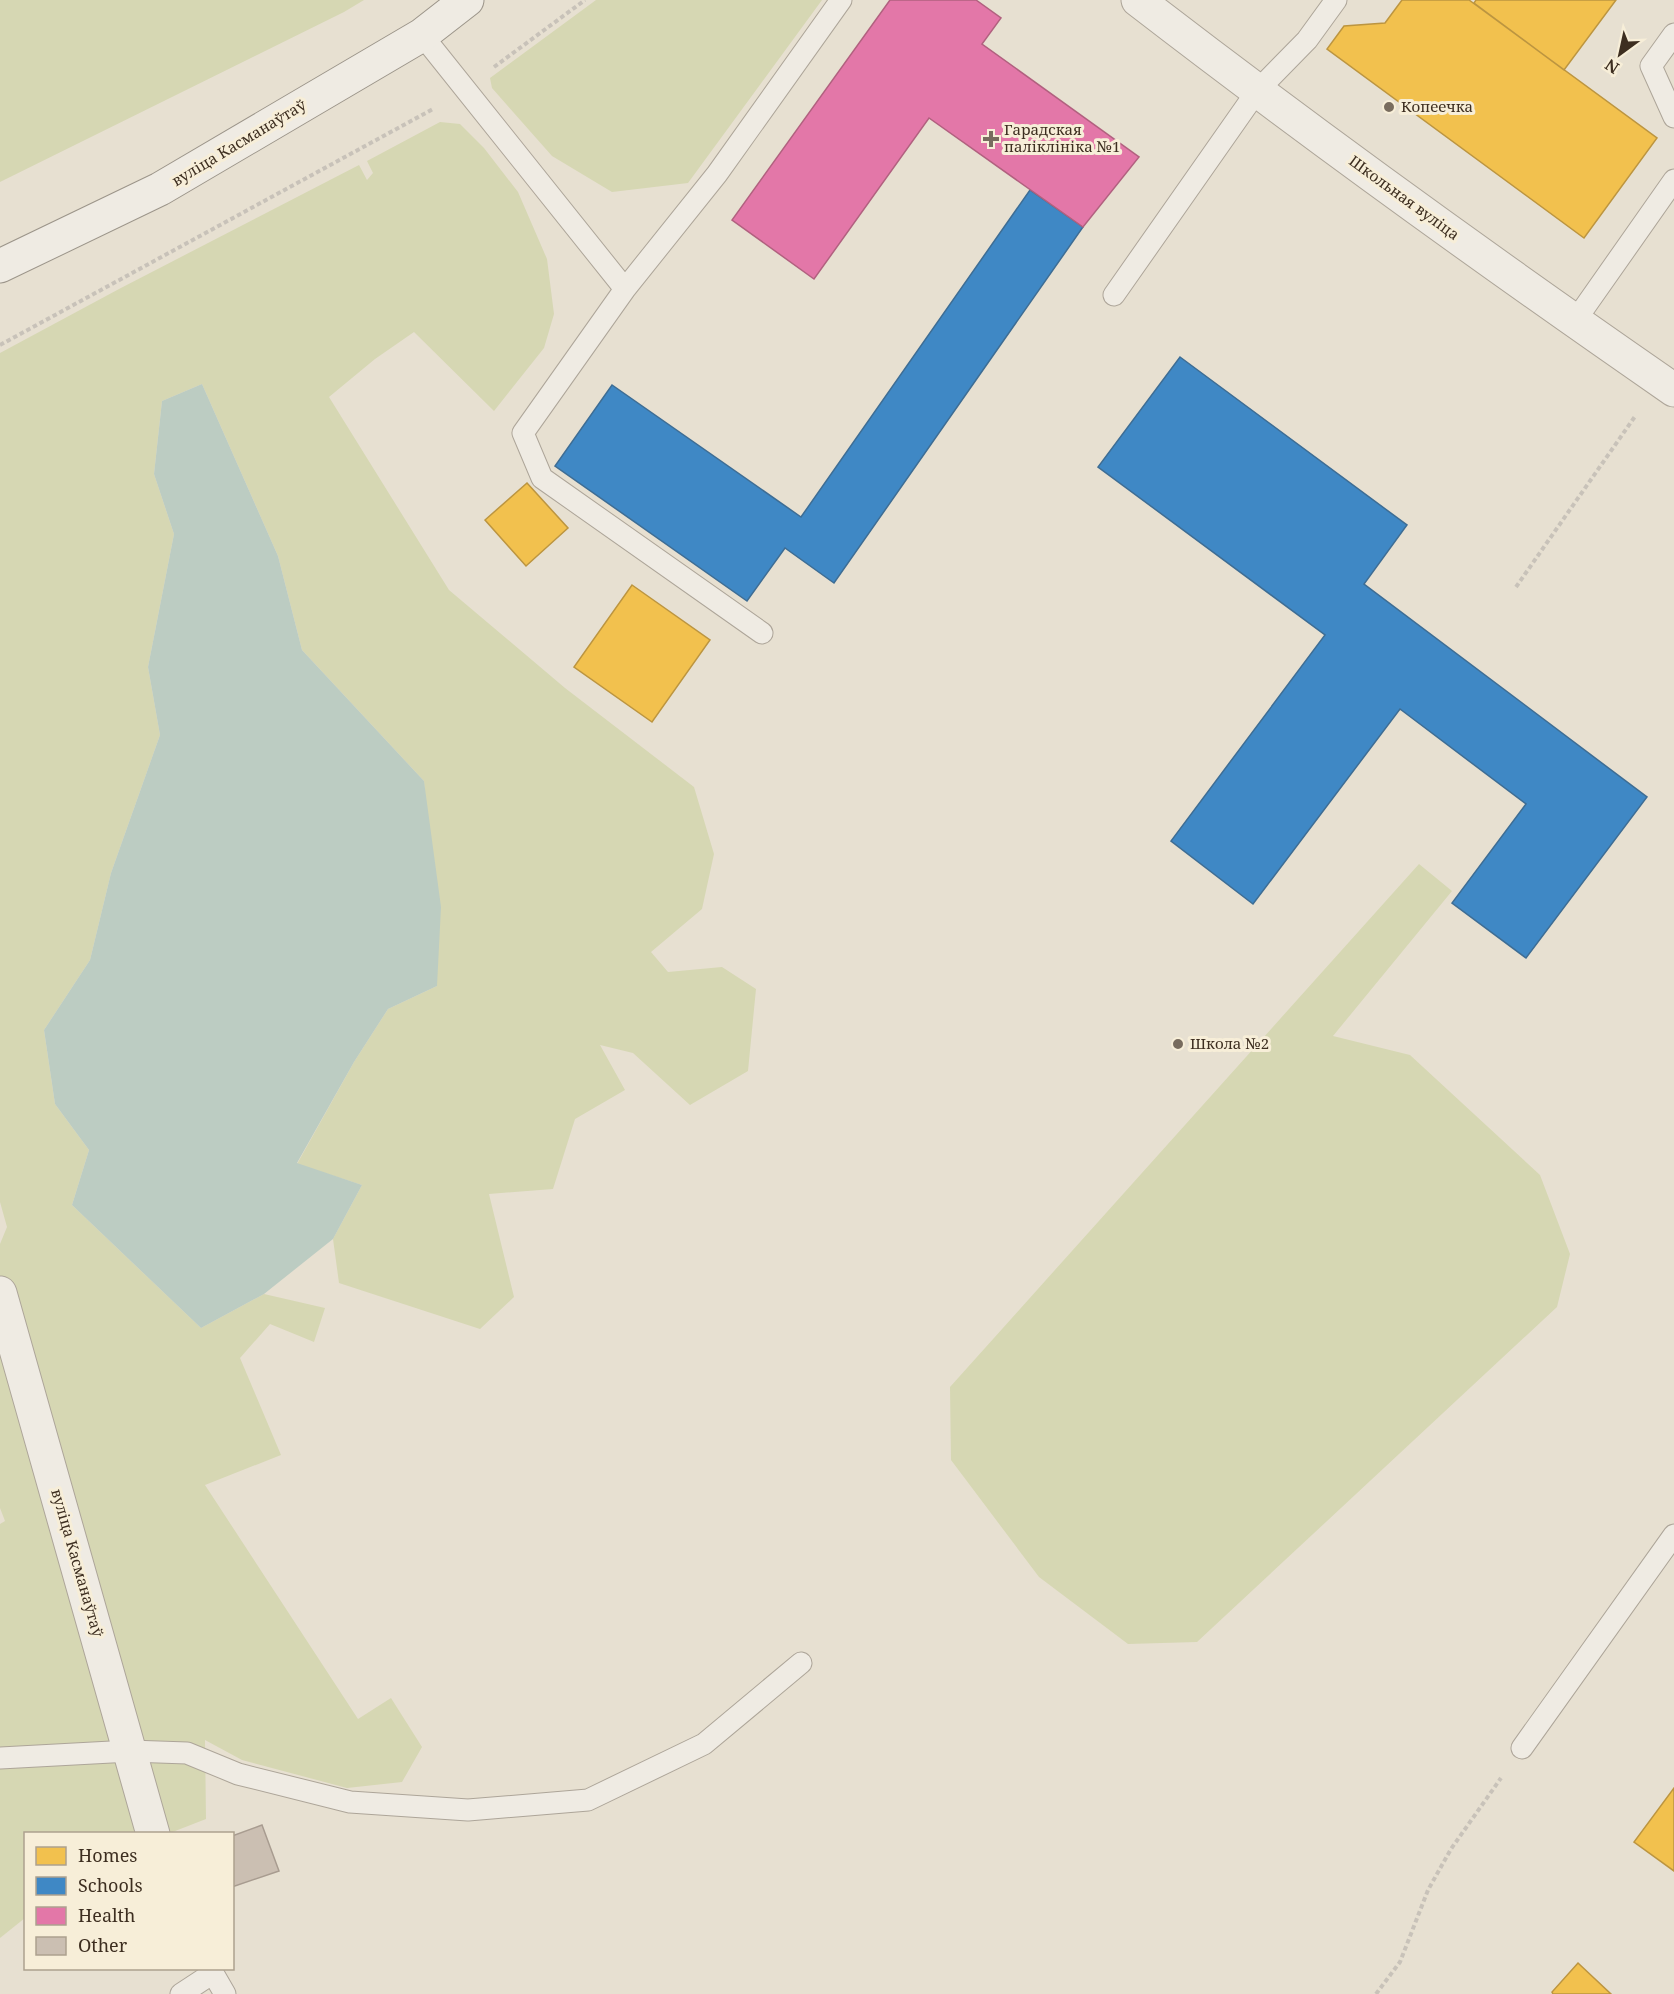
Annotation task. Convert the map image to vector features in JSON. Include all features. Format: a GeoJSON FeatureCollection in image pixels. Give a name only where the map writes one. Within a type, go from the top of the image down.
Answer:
{"type":"FeatureCollection","features":[{"type":"Feature","properties":{"kind":"street","name":"вуліца Касманаўтаў"},"geometry":{"type":"LineString","coordinates":[[0,266],[160,189],[422,35],[467,0]]}},
{"type":"Feature","properties":{"kind":"street","name":"Школьная вуліца"},"geometry":{"type":"LineString","coordinates":[[1138,0],[1257,91],[1667,385]]}},
{"type":"Feature","properties":{"kind":"street","name":"вуліца Касманаўтаў"},"geometry":{"type":"LineString","coordinates":[[0,1293],[153,1832]]}},
{"type":"Feature","properties":{"kind":"lane"},"geometry":{"type":"LineString","coordinates":[[762,633],[542,478],[523,434],[625,289],[717,174],[841,0]]}},
{"type":"Feature","properties":{"kind":"lane"},"geometry":{"type":"LineString","coordinates":[[1114,295],[1257,91],[1307,40],[1336,0]]}},
{"type":"Feature","properties":{"kind":"lane"},"geometry":{"type":"LineString","coordinates":[[1674,33],[1651,66],[1674,117]]}},
{"type":"Feature","properties":{"kind":"lane"},"geometry":{"type":"LineString","coordinates":[[422,35],[625,289]]}},
{"type":"Feature","properties":{"kind":"lane"},"geometry":{"type":"LineString","coordinates":[[1575,321],[1674,180]]}},
{"type":"Feature","properties":{"kind":"lane"},"geometry":{"type":"LineString","coordinates":[[1522,1748],[1674,1535]]}},
{"type":"Feature","properties":{"kind":"lane"},"geometry":{"type":"LineString","coordinates":[[0,1758],[130,1751],[187,1753],[238,1774],[350,1802],[468,1810],[588,1800],[704,1744],[801,1663]]}},
{"type":"Feature","properties":{"kind":"lane"},"geometry":{"type":"LineString","coordinates":[[181,1994],[211,1971],[225,1994]]}},
{"type":"Feature","properties":{"kind":"path"},"geometry":{"type":"LineString","coordinates":[[0,345],[430,111],[465,89],[585,0]]}},
{"type":"Feature","properties":{"kind":"path"},"geometry":{"type":"LineString","coordinates":[[1516,587],[1667,385]]}},
{"type":"Feature","properties":{"kind":"path"},"geometry":{"type":"LineString","coordinates":[[1376,1994],[1400,1962],[1428,1890],[1451,1849],[1522,1748]]}},
{"type":"Feature","properties":{"kind":"green space"},"geometry":{"type":"Polygon","coordinates":[[[0,0],[364,0],[0,182],[0,0]]]}},
{"type":"Feature","properties":{"kind":"green space"},"geometry":{"type":"Polygon","coordinates":[[[596,0],[822,0],[688,183],[612,192],[552,156],[492,88],[490,78],[596,0]]]}},
{"type":"Feature","properties":{"kind":"green space"},"geometry":{"type":"Polygon","coordinates":[[[440,122],[460,124],[484,148],[518,192],[547,259],[554,314],[544,348],[494,411],[414,332],[375,359],[329,397],[449,590],[565,688],[694,787],[714,854],[702,909],[651,952],[668,972],[722,967],[756,989],[748,1071],[690,1105],[633,1053],[600,1045],[625,1090],[575,1119],[553,1189],[489,1194],[514,1297],[480,1329],[339,1283],[333,1239],[362,1185],[297,1164],[354,1062],[388,1009],[437,986],[424,781],[302,650],[278,556],[202,384],[162,401],[154,474],[174,534],[148,667],[160,735],[111,873],[90,960],[44,1030],[55,1104],[89,1150],[72,1205],[201,1328],[264,1294],[325,1308],[314,1342],[270,1324],[240,1358],[281,1455],[205,1485],[358,1719],[391,1698],[422,1747],[402,1782],[347,1788],[242,1760],[205,1740],[206,1819],[173,1832],[24,1832],[24,1919],[0,1938],[0,1524],[5,1521],[0,1508],[0,1244],[7,1227],[0,1202],[0,353],[359,165],[367,180],[373,173],[367,161],[440,122]]]}},
{"type":"Feature","properties":{"kind":"green space"},"geometry":{"type":"Polygon","coordinates":[[[1419,864],[1452,891],[1333,1036],[1410,1055],[1540,1175],[1570,1254],[1557,1307],[1197,1642],[1128,1644],[1039,1577],[951,1460],[950,1387],[1419,864]]]}},
{"type":"Feature","properties":{"kind":"shaded area"},"geometry":{"type":"Polygon","coordinates":[[[202,384],[278,556],[302,650],[424,781],[441,907],[437,986],[388,1009],[354,1062],[297,1163],[362,1185],[333,1239],[264,1294],[201,1328],[72,1205],[89,1150],[55,1104],[44,1030],[90,960],[111,873],[160,735],[148,667],[174,534],[154,474],[162,401],[202,384]]]}},
{"type":"Feature","properties":{"kind":"building: Homes"},"geometry":{"type":"Polygon","coordinates":[[[1402,0],[1469,0],[1657,138],[1584,238],[1327,49],[1344,26],[1385,23],[1402,0]]]}},
{"type":"Feature","properties":{"kind":"building: Homes"},"geometry":{"type":"Polygon","coordinates":[[[1476,0],[1616,0],[1564,70],[1474,3],[1476,0]]]}},
{"type":"Feature","properties":{"kind":"building: Homes"},"geometry":{"type":"Polygon","coordinates":[[[527,483],[568,528],[526,566],[485,520],[527,483]]]}},
{"type":"Feature","properties":{"kind":"building: Homes"},"geometry":{"type":"Polygon","coordinates":[[[632,585],[710,640],[652,722],[574,667],[632,585]]]}},
{"type":"Feature","properties":{"kind":"building: Homes"},"geometry":{"type":"Polygon","coordinates":[[[1674,1788],[1674,1871],[1634,1842],[1674,1788]]]}},
{"type":"Feature","properties":{"kind":"building: Homes"},"geometry":{"type":"Polygon","coordinates":[[[1578,1963],[1611,1994],[1553,1994],[1552,1992],[1578,1963]]]}},
{"type":"Feature","properties":{"kind":"building: Schools"},"geometry":{"type":"Polygon","coordinates":[[[1030,190],[1083,227],[834,583],[785,548],[747,601],[555,466],[612,385],[801,517],[1030,190]]]}},
{"type":"Feature","properties":{"kind":"building: Schools"},"geometry":{"type":"Polygon","coordinates":[[[1180,357],[1407,525],[1364,584],[1647,797],[1526,958],[1452,903],[1526,804],[1400,709],[1253,904],[1171,841],[1325,635],[1098,467],[1180,357]]]}},
{"type":"Feature","properties":{"kind":"building: Health"},"geometry":{"type":"Polygon","coordinates":[[[890,0],[976,0],[1001,18],[982,44],[1139,157],[1083,227],[929,118],[814,279],[732,220],[890,0]]]}},
{"type":"Feature","properties":{"kind":"building: Other"},"geometry":{"type":"Polygon","coordinates":[[[262,1825],[279,1871],[234,1886],[234,1835],[262,1825]]]}},
{"type":"Feature","properties":{"kind":"place","name":"Копеечка"},"geometry":{"type":"Point","coordinates":[1389,107]}},
{"type":"Feature","properties":{"kind":"place","name":"Гарадская паліклініка №1"},"geometry":{"type":"Point","coordinates":[991,139]}},
{"type":"Feature","properties":{"kind":"place","name":"Школа №2"},"geometry":{"type":"Point","coordinates":[1178,1044]}}]}
